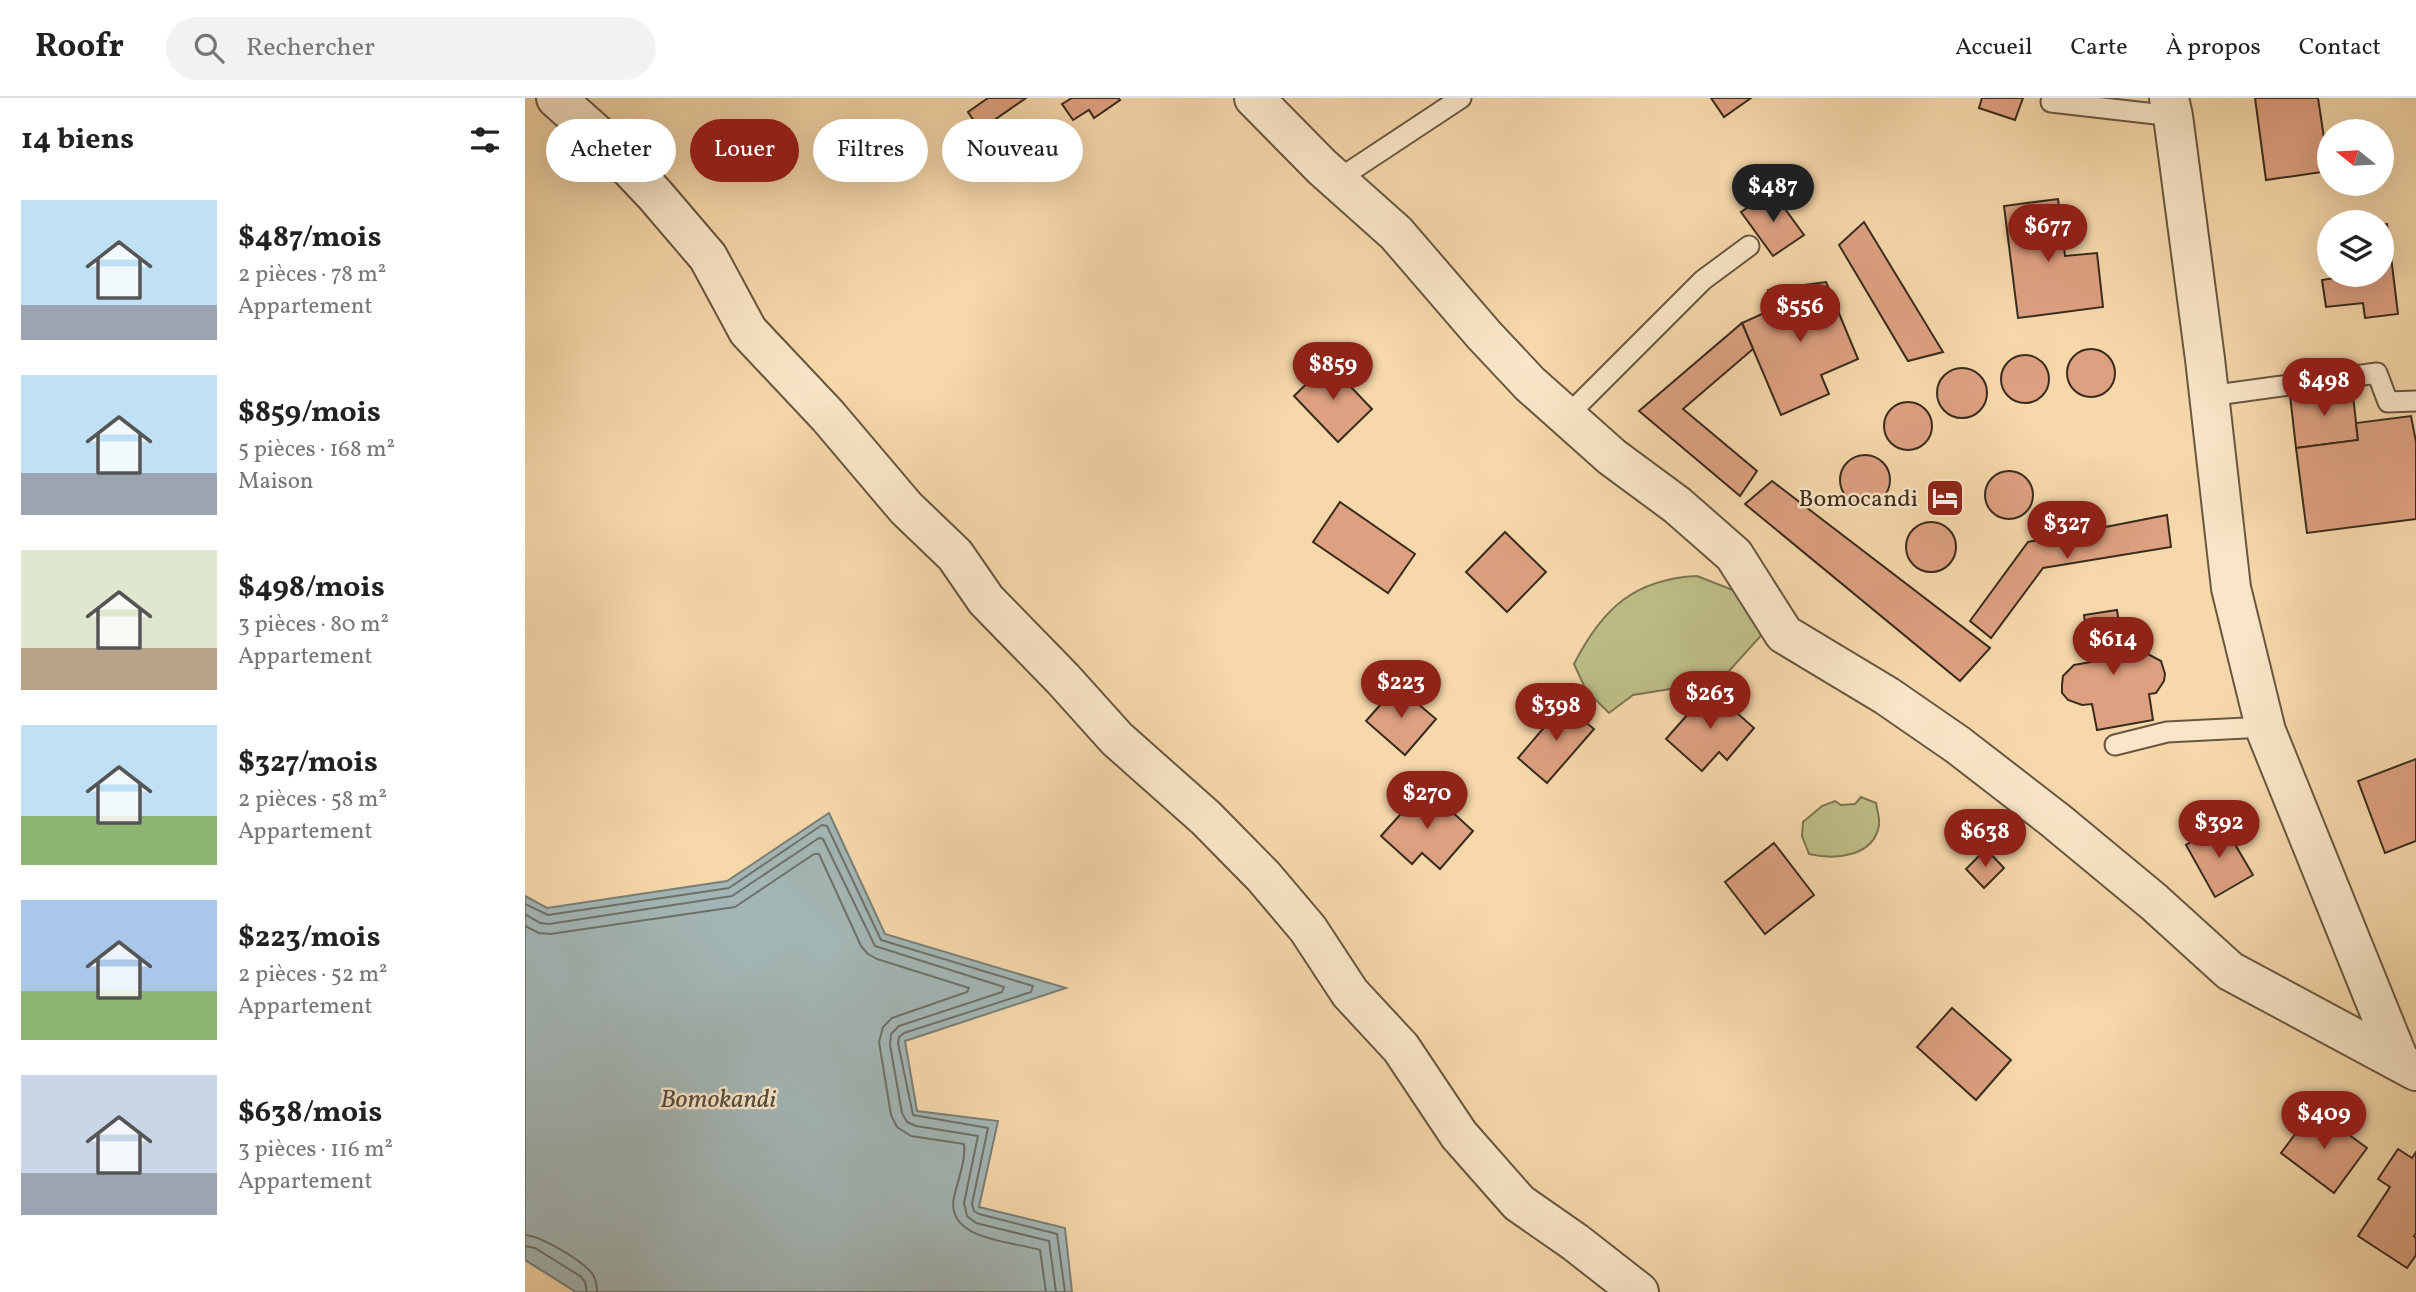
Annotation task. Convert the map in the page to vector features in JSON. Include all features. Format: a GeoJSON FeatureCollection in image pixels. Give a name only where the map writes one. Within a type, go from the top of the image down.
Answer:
{"type":"FeatureCollection","features":[{"type":"Feature","properties":{"kind":"street"},"geometry":{"type":"LineString","coordinates":[[556,98],[604,141],[655,195],[708,257],[748,331],[828,416],[906,509],[955,555],[986,600],[1117,739],[1206,818],[1264,877],[1308,929],[1350,993],[1401,1048],[1459,1135],[1519,1203],[1639,1292]]}},
{"type":"Feature","properties":{"kind":"street"},"geometry":{"type":"LineString","coordinates":[[1255,98],[1337,180],[1397,233],[1529,384],[1612,457],[1677,505],[1734,555],[1784,634],[1887,696],[1958,745],[2055,820],[2154,902],[2230,971],[2407,1066]]}},
{"type":"Feature","properties":{"kind":"street"},"geometry":{"type":"LineString","coordinates":[[2171,107],[2231,588],[2265,727],[2407,1066]]}},
{"type":"Feature","properties":{"kind":"lane"},"geometry":{"type":"LineString","coordinates":[[1337,180],[1461,98]]}},
{"type":"Feature","properties":{"kind":"lane"},"geometry":{"type":"LineString","coordinates":[[2051,102],[2171,107]]}},
{"type":"Feature","properties":{"kind":"lane"},"geometry":{"type":"LineString","coordinates":[[1566,417],[1703,281],[1749,246]]}},
{"type":"Feature","properties":{"kind":"lane"},"geometry":{"type":"LineString","coordinates":[[2209,396],[2377,373],[2388,402],[2416,401]]}},
{"type":"Feature","properties":{"kind":"lane"},"geometry":{"type":"LineString","coordinates":[[2115,745],[2167,732],[2265,727]]}},
{"type":"Feature","properties":{"kind":"green space"},"geometry":{"type":"Polygon","coordinates":[[[1697,576],[1733,590],[1766,630],[1720,681],[1633,695],[1609,713],[1586,690],[1574,664],[1596,627],[1622,601],[1638,591],[1655,583],[1697,576]]]}},
{"type":"Feature","properties":{"kind":"green space"},"geometry":{"type":"Polygon","coordinates":[[[1861,797],[1876,803],[1879,825],[1870,844],[1862,850],[1841,856],[1809,854],[1802,836],[1803,822],[1822,806],[1835,801],[1841,805],[1855,804],[1861,797]]]}},
{"type":"Feature","properties":{"kind":"water","name":"Bomokandi"},"geometry":{"type":"Polygon","coordinates":[[[829,813],[885,934],[1066,988],[905,1041],[917,1111],[998,1121],[979,1207],[1065,1228],[1072,1292],[576,1292],[525,1260],[525,896],[547,908],[727,881],[829,813]]]}},
{"type":"Feature","properties":{"kind":"building"},"geometry":{"type":"Polygon","coordinates":[[[988,98],[1026,98],[996,119],[973,119],[968,112],[988,98]]]}},
{"type":"Feature","properties":{"kind":"building"},"geometry":{"type":"Polygon","coordinates":[[[1072,98],[1120,100],[1094,118],[1089,110],[1072,119],[1062,104],[1072,98]]]}},
{"type":"Feature","properties":{"kind":"building"},"geometry":{"type":"Polygon","coordinates":[[[1711,98],[1751,98],[1724,117],[1711,98]]]}},
{"type":"Feature","properties":{"kind":"building"},"geometry":{"type":"Polygon","coordinates":[[[1982,98],[2023,98],[2015,120],[1979,108],[1982,98]]]}},
{"type":"Feature","properties":{"kind":"building"},"geometry":{"type":"Polygon","coordinates":[[[2255,98],[2318,98],[2321,119],[2317,119],[2317,173],[2266,180],[2255,98]]]}},
{"type":"Feature","properties":{"kind":"building"},"geometry":{"type":"Polygon","coordinates":[[[1772,191],[1804,235],[1773,256],[1741,212],[1772,191]]]}},
{"type":"Feature","properties":{"kind":"building"},"geometry":{"type":"Polygon","coordinates":[[[2058,199],[2065,256],[2097,253],[2103,307],[2018,318],[2004,206],[2058,199]]]}},
{"type":"Feature","properties":{"kind":"building"},"geometry":{"type":"Polygon","coordinates":[[[1864,222],[1943,352],[1908,361],[1839,245],[1864,222]]]}},
{"type":"Feature","properties":{"kind":"building"},"geometry":{"type":"Polygon","coordinates":[[[2394,281],[2398,314],[2365,318],[2363,303],[2326,307],[2323,287],[2394,287],[2394,281]]]}},
{"type":"Feature","properties":{"kind":"building"},"geometry":{"type":"Polygon","coordinates":[[[1826,282],[1858,359],[1821,375],[1829,394],[1781,415],[1742,323],[1771,310],[1768,290],[1826,282]]]}},
{"type":"Feature","properties":{"kind":"building"},"geometry":{"type":"Polygon","coordinates":[[[1742,323],[1753,349],[1683,409],[1757,471],[1740,496],[1639,411],[1742,323]]]}},
{"type":"Feature","properties":{"kind":"building"},"geometry":{"type":"Polygon","coordinates":[[[2091,349],[2100,350],[2108,356],[2114,364],[2114,382],[2108,390],[2100,396],[2091,397],[2082,396],[2074,390],[2068,382],[2067,373],[2068,364],[2074,356],[2082,350],[2091,349]]]}},
{"type":"Feature","properties":{"kind":"building"},"geometry":{"type":"Polygon","coordinates":[[[2025,355],[2034,356],[2042,362],[2048,370],[2048,388],[2042,396],[2034,402],[2025,403],[2016,402],[2008,396],[2002,388],[2001,379],[2002,370],[2008,362],[2016,356],[2025,355]]]}},
{"type":"Feature","properties":{"kind":"building"},"geometry":{"type":"Polygon","coordinates":[[[1328,363],[1372,409],[1338,442],[1294,396],[1328,363]]]}},
{"type":"Feature","properties":{"kind":"building"},"geometry":{"type":"Polygon","coordinates":[[[1962,368],[1979,376],[1987,393],[1979,410],[1962,418],[1945,410],[1937,393],[1945,376],[1962,368]]]}},
{"type":"Feature","properties":{"kind":"building"},"geometry":{"type":"Polygon","coordinates":[[[2352,387],[2358,440],[2296,448],[2290,395],[2352,387]]]}},
{"type":"Feature","properties":{"kind":"building"},"geometry":{"type":"Polygon","coordinates":[[[1908,402],[1917,403],[1925,409],[1931,417],[1931,435],[1925,443],[1917,449],[1908,450],[1899,449],[1891,443],[1885,435],[1884,426],[1885,417],[1891,409],[1899,403],[1908,402]]]}},
{"type":"Feature","properties":{"kind":"building"},"geometry":{"type":"Polygon","coordinates":[[[2411,416],[2416,442],[2416,519],[2307,533],[2296,448],[2358,440],[2356,423],[2411,416]]]}},
{"type":"Feature","properties":{"kind":"building"},"geometry":{"type":"Polygon","coordinates":[[[1865,455],[1882,463],[1890,480],[1882,497],[1865,505],[1848,497],[1840,480],[1848,463],[1865,455]]]}},
{"type":"Feature","properties":{"kind":"building"},"geometry":{"type":"Polygon","coordinates":[[[2009,471],[2018,472],[2026,478],[2032,486],[2032,504],[2026,512],[2018,518],[2009,519],[2000,518],[1992,512],[1986,504],[1985,495],[1986,486],[1992,478],[2000,472],[2009,471]]]}},
{"type":"Feature","properties":{"kind":"building"},"geometry":{"type":"Polygon","coordinates":[[[1772,481],[1990,648],[1960,681],[1745,504],[1772,481]]]}},
{"type":"Feature","properties":{"kind":"building"},"geometry":{"type":"Polygon","coordinates":[[[1340,502],[1415,554],[1388,593],[1313,542],[1340,502]]]}},
{"type":"Feature","properties":{"kind":"building"},"geometry":{"type":"Polygon","coordinates":[[[2167,515],[2171,547],[2043,568],[1991,638],[1970,621],[2028,542],[2167,515]]]}},
{"type":"Feature","properties":{"kind":"building"},"geometry":{"type":"Polygon","coordinates":[[[1931,522],[1948,530],[1956,547],[1948,564],[1931,572],[1914,564],[1906,547],[1914,530],[1931,522]]]}},
{"type":"Feature","properties":{"kind":"building"},"geometry":{"type":"Polygon","coordinates":[[[1505,532],[1546,572],[1507,612],[1466,572],[1505,532]]]}},
{"type":"Feature","properties":{"kind":"building"},"geometry":{"type":"Polygon","coordinates":[[[2117,610],[2124,656],[2148,654],[2161,661],[2164,681],[2156,693],[2149,694],[2153,720],[2097,730],[2092,704],[2082,705],[2068,700],[2062,693],[2063,676],[2074,665],[2091,662],[2084,615],[2117,610]]]}},
{"type":"Feature","properties":{"kind":"building"},"geometry":{"type":"Polygon","coordinates":[[[1397,686],[1436,719],[1405,755],[1366,721],[1397,686]]]}},
{"type":"Feature","properties":{"kind":"building"},"geometry":{"type":"Polygon","coordinates":[[[1710,689],[1754,728],[1727,760],[1719,752],[1702,771],[1666,739],[1710,689]]]}},
{"type":"Feature","properties":{"kind":"building"},"geometry":{"type":"Polygon","coordinates":[[[1564,704],[1594,729],[1547,783],[1518,758],[1564,704]]]}},
{"type":"Feature","properties":{"kind":"building"},"geometry":{"type":"Polygon","coordinates":[[[2416,759],[2416,841],[2385,853],[2358,781],[2416,759]]]}},
{"type":"Feature","properties":{"kind":"building"},"geometry":{"type":"Polygon","coordinates":[[[1425,787],[1473,831],[1440,869],[1422,853],[1412,864],[1381,836],[1425,787]]]}},
{"type":"Feature","properties":{"kind":"building"},"geometry":{"type":"Polygon","coordinates":[[[2223,824],[2253,875],[2215,897],[2186,845],[2223,824]]]}},
{"type":"Feature","properties":{"kind":"building"},"geometry":{"type":"Polygon","coordinates":[[[1774,843],[1814,895],[1765,934],[1725,882],[1774,843]]]}},
{"type":"Feature","properties":{"kind":"building"},"geometry":{"type":"Polygon","coordinates":[[[1986,849],[2004,868],[1984,888],[1966,869],[1986,849]]]}},
{"type":"Feature","properties":{"kind":"building"},"geometry":{"type":"Polygon","coordinates":[[[1952,1008],[2011,1060],[1976,1100],[1917,1047],[1952,1008]]]}},
{"type":"Feature","properties":{"kind":"building"},"geometry":{"type":"Polygon","coordinates":[[[2314,1109],[2367,1148],[2334,1193],[2281,1153],[2314,1109]]]}},
{"type":"Feature","properties":{"kind":"building"},"geometry":{"type":"Polygon","coordinates":[[[2398,1149],[2412,1158],[2416,1152],[2416,1255],[2407,1268],[2358,1236],[2390,1187],[2378,1179],[2398,1149]]]}},
{"type":"Feature","properties":{"kind":"place","name":"Bomocandi"},"geometry":{"type":"Point","coordinates":[1945,498]}}]}
